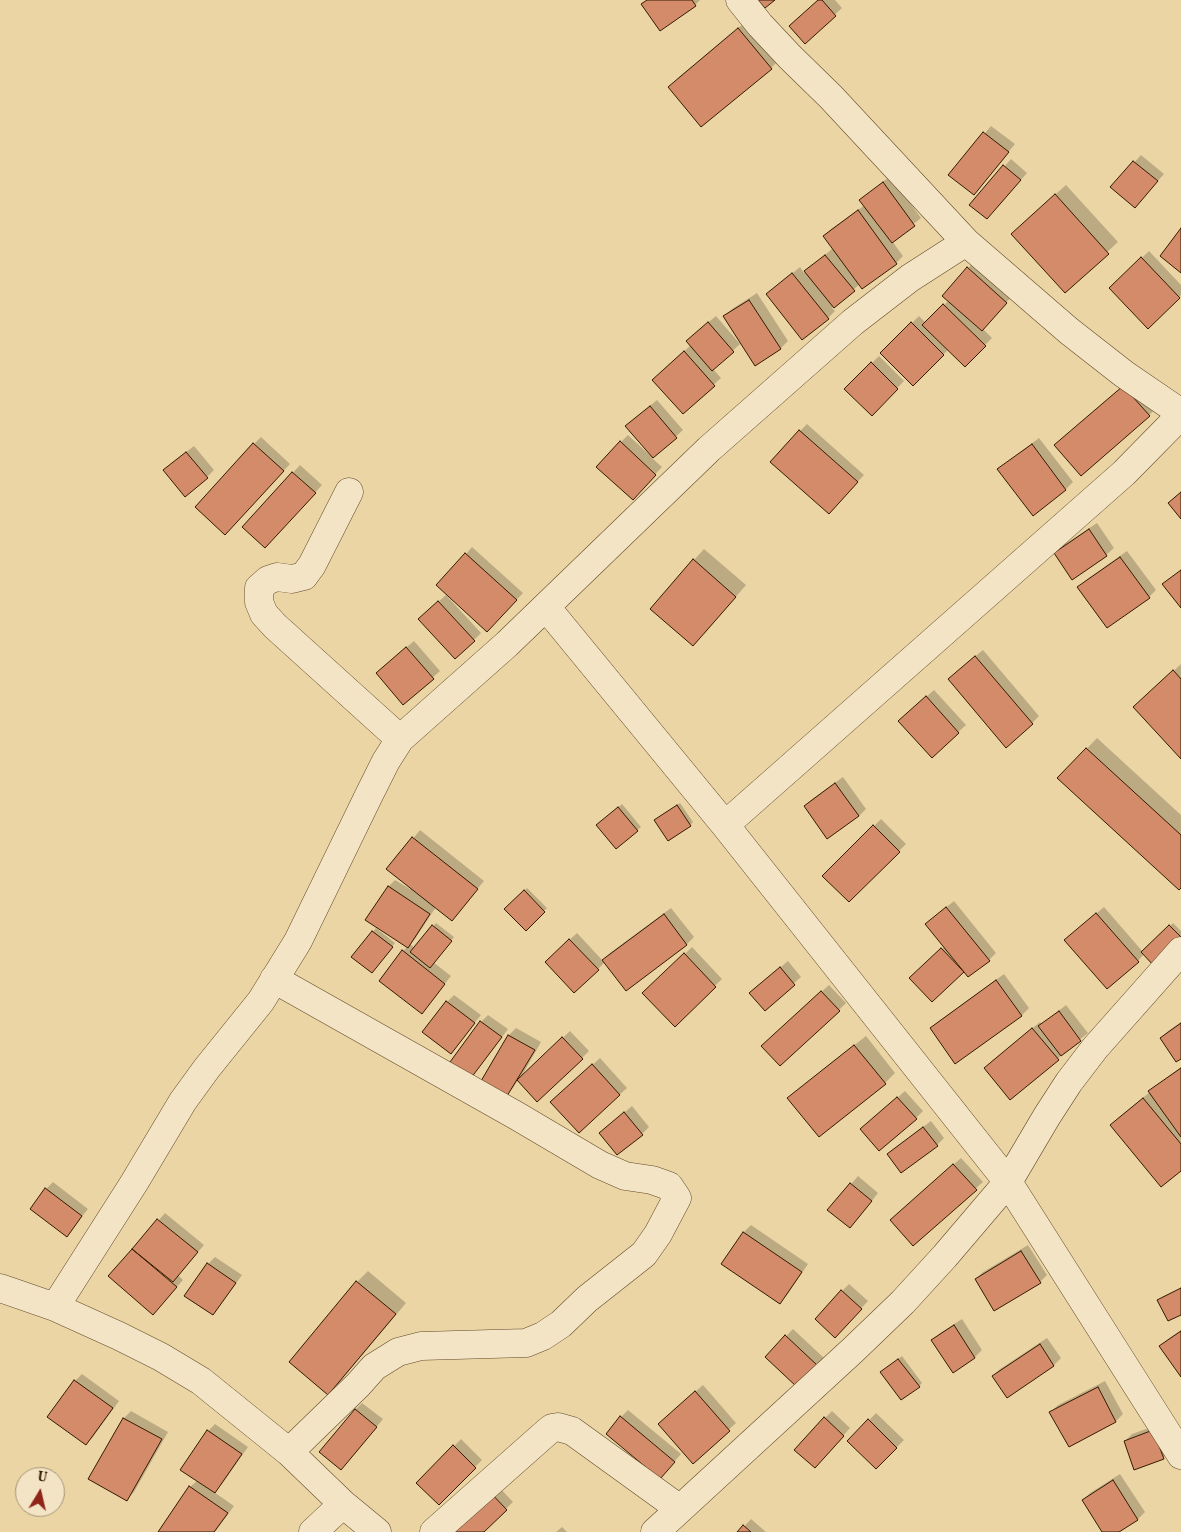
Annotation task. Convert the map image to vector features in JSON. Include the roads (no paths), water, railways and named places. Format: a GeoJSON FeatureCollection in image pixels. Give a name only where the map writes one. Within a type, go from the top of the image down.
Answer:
{"type":"FeatureCollection","features":[{"type":"Feature","properties":{"kind":"street"},"geometry":{"type":"LineString","coordinates":[[725,825],[1124,473],[1181,414],[1069,332],[966,242],[831,97],[760,25],[740,0]]}},
{"type":"Feature","properties":{"kind":"street"},"geometry":{"type":"LineString","coordinates":[[55,1307],[183,1101],[261,1001],[298,942],[386,761],[400,739],[507,644],[710,449],[853,322],[910,278],[966,242]]}},
{"type":"Feature","properties":{"kind":"street"},"geometry":{"type":"LineString","coordinates":[[349,492],[312,565],[304,576],[292,579],[277,577],[268,580],[259,588],[259,602],[264,614],[275,626],[400,739]]}},
{"type":"Feature","properties":{"kind":"street"},"geometry":{"type":"LineString","coordinates":[[546,606],[725,825],[1008,1182],[1181,1455]]}},
{"type":"Feature","properties":{"kind":"street"},"geometry":{"type":"LineString","coordinates":[[655,1532],[854,1350],[903,1302],[945,1256],[1008,1182],[1069,1082],[1095,1048],[1181,951]]}},
{"type":"Feature","properties":{"kind":"street"},"geometry":{"type":"LineString","coordinates":[[274,979],[600,1165],[624,1176],[652,1180],[669,1186],[677,1198],[658,1234],[644,1254],[587,1299],[561,1324],[544,1336],[526,1343],[421,1346],[398,1352],[374,1367],[289,1452]]}},
{"type":"Feature","properties":{"kind":"street"},"geometry":{"type":"LineString","coordinates":[[0,1288],[55,1307],[136,1344],[201,1381],[289,1452],[343,1504],[377,1532]]}},
{"type":"Feature","properties":{"kind":"street"},"geometry":{"type":"LineString","coordinates":[[434,1532],[547,1432],[552,1428],[558,1427],[572,1431],[680,1509]]}},
{"type":"Feature","properties":{"kind":"street"},"geometry":{"type":"LineString","coordinates":[[313,1532],[343,1504]]}}]}
